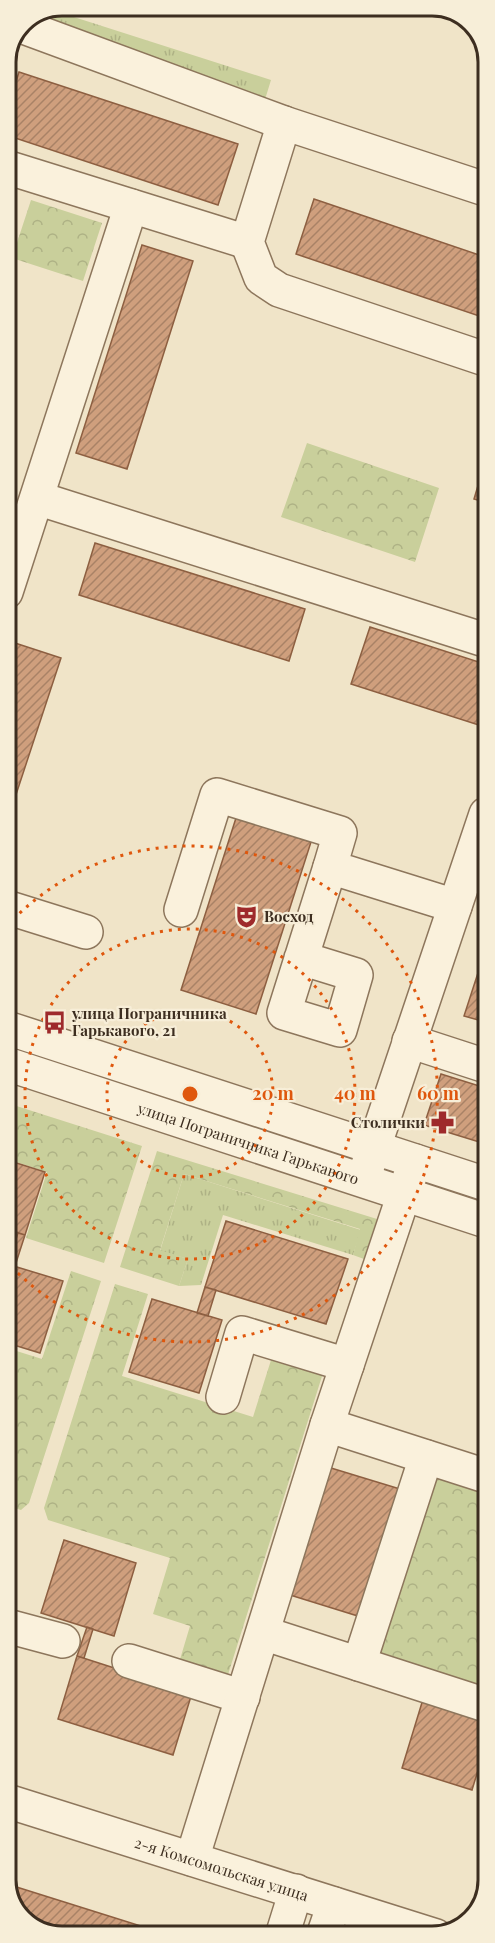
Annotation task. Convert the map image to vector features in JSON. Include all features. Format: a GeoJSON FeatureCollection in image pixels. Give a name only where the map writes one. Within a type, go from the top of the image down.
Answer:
{"type":"FeatureCollection","features":[{"type":"Feature","properties":{"kind":"street"},"geometry":{"type":"LineString","coordinates":[[31,30],[284,123],[478,187]]}},
{"type":"Feature","properties":{"kind":"street"},"geometry":{"type":"LineString","coordinates":[[284,123],[247,242],[261,278],[279,290],[478,357]]}},
{"type":"Feature","properties":{"kind":"street"},"geometry":{"type":"LineString","coordinates":[[16,170],[247,242]]}},
{"type":"Feature","properties":{"kind":"street"},"geometry":{"type":"LineString","coordinates":[[16,561],[131,206]]}},
{"type":"Feature","properties":{"kind":"street"},"geometry":{"type":"LineString","coordinates":[[36,498],[478,638]]}},
{"type":"Feature","properties":{"kind":"street"},"geometry":{"type":"LineString","coordinates":[[181,910],[217,795],[340,833],[301,958]]}},
{"type":"Feature","properties":{"kind":"street"},"geometry":{"type":"LineString","coordinates":[[363,1181],[478,838]]}},
{"type":"Feature","properties":{"kind":"street"},"geometry":{"type":"LineString","coordinates":[[330,867],[455,906]]}},
{"type":"Feature","properties":{"kind":"street"},"geometry":{"type":"LineString","coordinates":[[16,910],[86,932]]}},
{"type":"Feature","properties":{"kind":"street"},"geometry":{"type":"LineString","coordinates":[[16,1031],[478,1181]]}},
{"type":"Feature","properties":{"kind":"street"},"geometry":{"type":"LineString","coordinates":[[409,1041],[478,1063]]}},
{"type":"Feature","properties":{"kind":"street","name":"улица Пограничника Гарькавого"},"geometry":{"type":"LineString","coordinates":[[16,1067],[478,1218]]}},
{"type":"Feature","properties":{"kind":"street"},"geometry":{"type":"LineString","coordinates":[[192,1859],[327,1425],[415,1161]]}},
{"type":"Feature","properties":{"kind":"street"},"geometry":{"type":"LineString","coordinates":[[223,1397],[242,1333],[347,1365]]}},
{"type":"Feature","properties":{"kind":"street"},"geometry":{"type":"LineString","coordinates":[[327,1425],[478,1474]]}},
{"type":"Feature","properties":{"kind":"street"},"geometry":{"type":"LineString","coordinates":[[359,1664],[426,1457]]}},
{"type":"Feature","properties":{"kind":"street"},"geometry":{"type":"LineString","coordinates":[[16,1628],[63,1641]]}},
{"type":"Feature","properties":{"kind":"street"},"geometry":{"type":"LineString","coordinates":[[263,1633],[478,1702]]}},
{"type":"Feature","properties":{"kind":"street"},"geometry":{"type":"LineString","coordinates":[[129,1661],[243,1697]]}},
{"type":"Feature","properties":{"kind":"street","name":"2-я Комсомольская улица"},"geometry":{"type":"LineString","coordinates":[[16,1804],[404,1926]]}},
{"type":"Feature","properties":{"kind":"street"},"geometry":{"type":"LineString","coordinates":[[285,1926],[296,1891]]}},
{"type":"Feature","properties":{"kind":"street"},"geometry":{"type":"LineString","coordinates":[[326,1926],[334,1904]]}},
{"type":"Feature","properties":{"kind":"green space"},"geometry":{"type":"Polygon","coordinates":[[[71,16],[271,80],[263,106],[35,26],[54,17],[71,16]]]}},
{"type":"Feature","properties":{"kind":"green space"},"geometry":{"type":"Polygon","coordinates":[[[31,200],[102,223],[83,281],[16,259],[16,246],[31,200]]]}},
{"type":"Feature","properties":{"kind":"green space"},"geometry":{"type":"Polygon","coordinates":[[[307,443],[439,488],[415,562],[281,517],[307,443]]]}},
{"type":"Feature","properties":{"kind":"green space"},"geometry":{"type":"Polygon","coordinates":[[[16,1106],[142,1146],[104,1263],[26,1238],[47,1172],[16,1162],[16,1106]]]}},
{"type":"Feature","properties":{"kind":"green space"},"geometry":{"type":"Polygon","coordinates":[[[157,1151],[377,1219],[364,1259],[353,1255],[360,1229],[184,1174],[160,1250],[188,1259],[179,1286],[120,1267],[157,1151]]]}},
{"type":"Feature","properties":{"kind":"green space"},"geometry":{"type":"Polygon","coordinates":[[[184,1174],[361,1230],[353,1255],[223,1215],[201,1285],[179,1286],[188,1259],[160,1251],[184,1174]]]}},
{"type":"Feature","properties":{"kind":"green space"},"geometry":{"type":"Polygon","coordinates":[[[71,1271],[101,1281],[29,1503],[21,1510],[16,1509],[16,1351],[42,1359],[71,1271]]]}},
{"type":"Feature","properties":{"kind":"green space"},"geometry":{"type":"Polygon","coordinates":[[[115,1284],[148,1294],[122,1376],[253,1417],[272,1357],[323,1373],[226,1681],[178,1666],[190,1626],[153,1614],[170,1558],[48,1520],[44,1508],[115,1284]]]}},
{"type":"Feature","properties":{"kind":"green space"},"geometry":{"type":"Polygon","coordinates":[[[437,1470],[478,1483],[478,1691],[376,1659],[437,1470]]]}},
{"type":"Feature","properties":{"kind":"building"},"geometry":{"type":"Polygon","coordinates":[[[19,72],[238,144],[218,205],[16,138],[16,82],[19,72]]]}},
{"type":"Feature","properties":{"kind":"building"},"geometry":{"type":"Polygon","coordinates":[[[314,199],[478,255],[478,316],[296,254],[314,199]]]}},
{"type":"Feature","properties":{"kind":"building"},"geometry":{"type":"Polygon","coordinates":[[[142,245],[193,261],[127,469],[76,453],[142,245]]]}},
{"type":"Feature","properties":{"kind":"building"},"geometry":{"type":"Polygon","coordinates":[[[478,486],[478,500],[474,499],[478,486]]]}},
{"type":"Feature","properties":{"kind":"building"},"geometry":{"type":"Polygon","coordinates":[[[95,543],[305,609],[289,661],[79,595],[95,543]]]}},
{"type":"Feature","properties":{"kind":"building"},"geometry":{"type":"Polygon","coordinates":[[[370,627],[478,662],[478,725],[351,684],[370,627]]]}},
{"type":"Feature","properties":{"kind":"building"},"geometry":{"type":"Polygon","coordinates":[[[16,643],[61,658],[16,795],[16,643]]]}},
{"type":"Feature","properties":{"kind":"building","name":"Восход"},"geometry":{"type":"Polygon","coordinates":[[[236,818],[311,842],[256,1014],[181,990],[236,818]]]}},
{"type":"Feature","properties":{"kind":"building"},"geometry":{"type":"Polygon","coordinates":[[[478,973],[478,1020],[464,1016],[478,973]]]}},
{"type":"Feature","properties":{"kind":"building"},"geometry":{"type":"Polygon","coordinates":[[[441,1074],[478,1086],[478,1142],[424,1125],[441,1074]]]}},
{"type":"Feature","properties":{"kind":"building"},"geometry":{"type":"Polygon","coordinates":[[[16,1163],[45,1172],[25,1235],[16,1232],[16,1163]]]}},
{"type":"Feature","properties":{"kind":"building"},"geometry":{"type":"Polygon","coordinates":[[[226,1221],[348,1259],[326,1324],[205,1287],[226,1221]]]}},
{"type":"Feature","properties":{"kind":"building"},"geometry":{"type":"Polygon","coordinates":[[[18,1233],[25,1235],[16,1263],[18,1233]]]}},
{"type":"Feature","properties":{"kind":"building"},"geometry":{"type":"Polygon","coordinates":[[[16,1267],[63,1281],[40,1353],[16,1346],[16,1267]]]}},
{"type":"Feature","properties":{"kind":"building"},"geometry":{"type":"Polygon","coordinates":[[[205,1287],[216,1290],[208,1316],[197,1313],[205,1287]]]}},
{"type":"Feature","properties":{"kind":"building"},"geometry":{"type":"Polygon","coordinates":[[[152,1299],[222,1320],[199,1393],[129,1372],[152,1299]]]}},
{"type":"Feature","properties":{"kind":"building"},"geometry":{"type":"Polygon","coordinates":[[[331,1468],[400,1489],[361,1617],[290,1595],[331,1468]]]}},
{"type":"Feature","properties":{"kind":"building"},"geometry":{"type":"Polygon","coordinates":[[[64,1540],[136,1563],[114,1636],[41,1613],[64,1540]]]}},
{"type":"Feature","properties":{"kind":"building"},"geometry":{"type":"Polygon","coordinates":[[[87,1627],[93,1629],[84,1658],[77,1656],[87,1627]]]}},
{"type":"Feature","properties":{"kind":"building"},"geometry":{"type":"Polygon","coordinates":[[[77,1656],[192,1693],[173,1755],[58,1719],[77,1656]]]}},
{"type":"Feature","properties":{"kind":"building"},"geometry":{"type":"Polygon","coordinates":[[[424,1696],[478,1712],[478,1770],[472,1790],[402,1768],[424,1696]]]}},
{"type":"Feature","properties":{"kind":"building"},"geometry":{"type":"Polygon","coordinates":[[[17,1887],[141,1926],[51,1925],[28,1911],[17,1887]]]}},
{"type":"Feature","properties":{"kind":"place","name":"Восход"},"geometry":{"type":"Point","coordinates":[246,916]}},
{"type":"Feature","properties":{"kind":"place","name":"улица Пограничника Гарькавого, 21"},"geometry":{"type":"Point","coordinates":[54,1022]}},
{"type":"Feature","properties":{"kind":"place","name":"Столички"},"geometry":{"type":"Point","coordinates":[443,1122]}}]}
